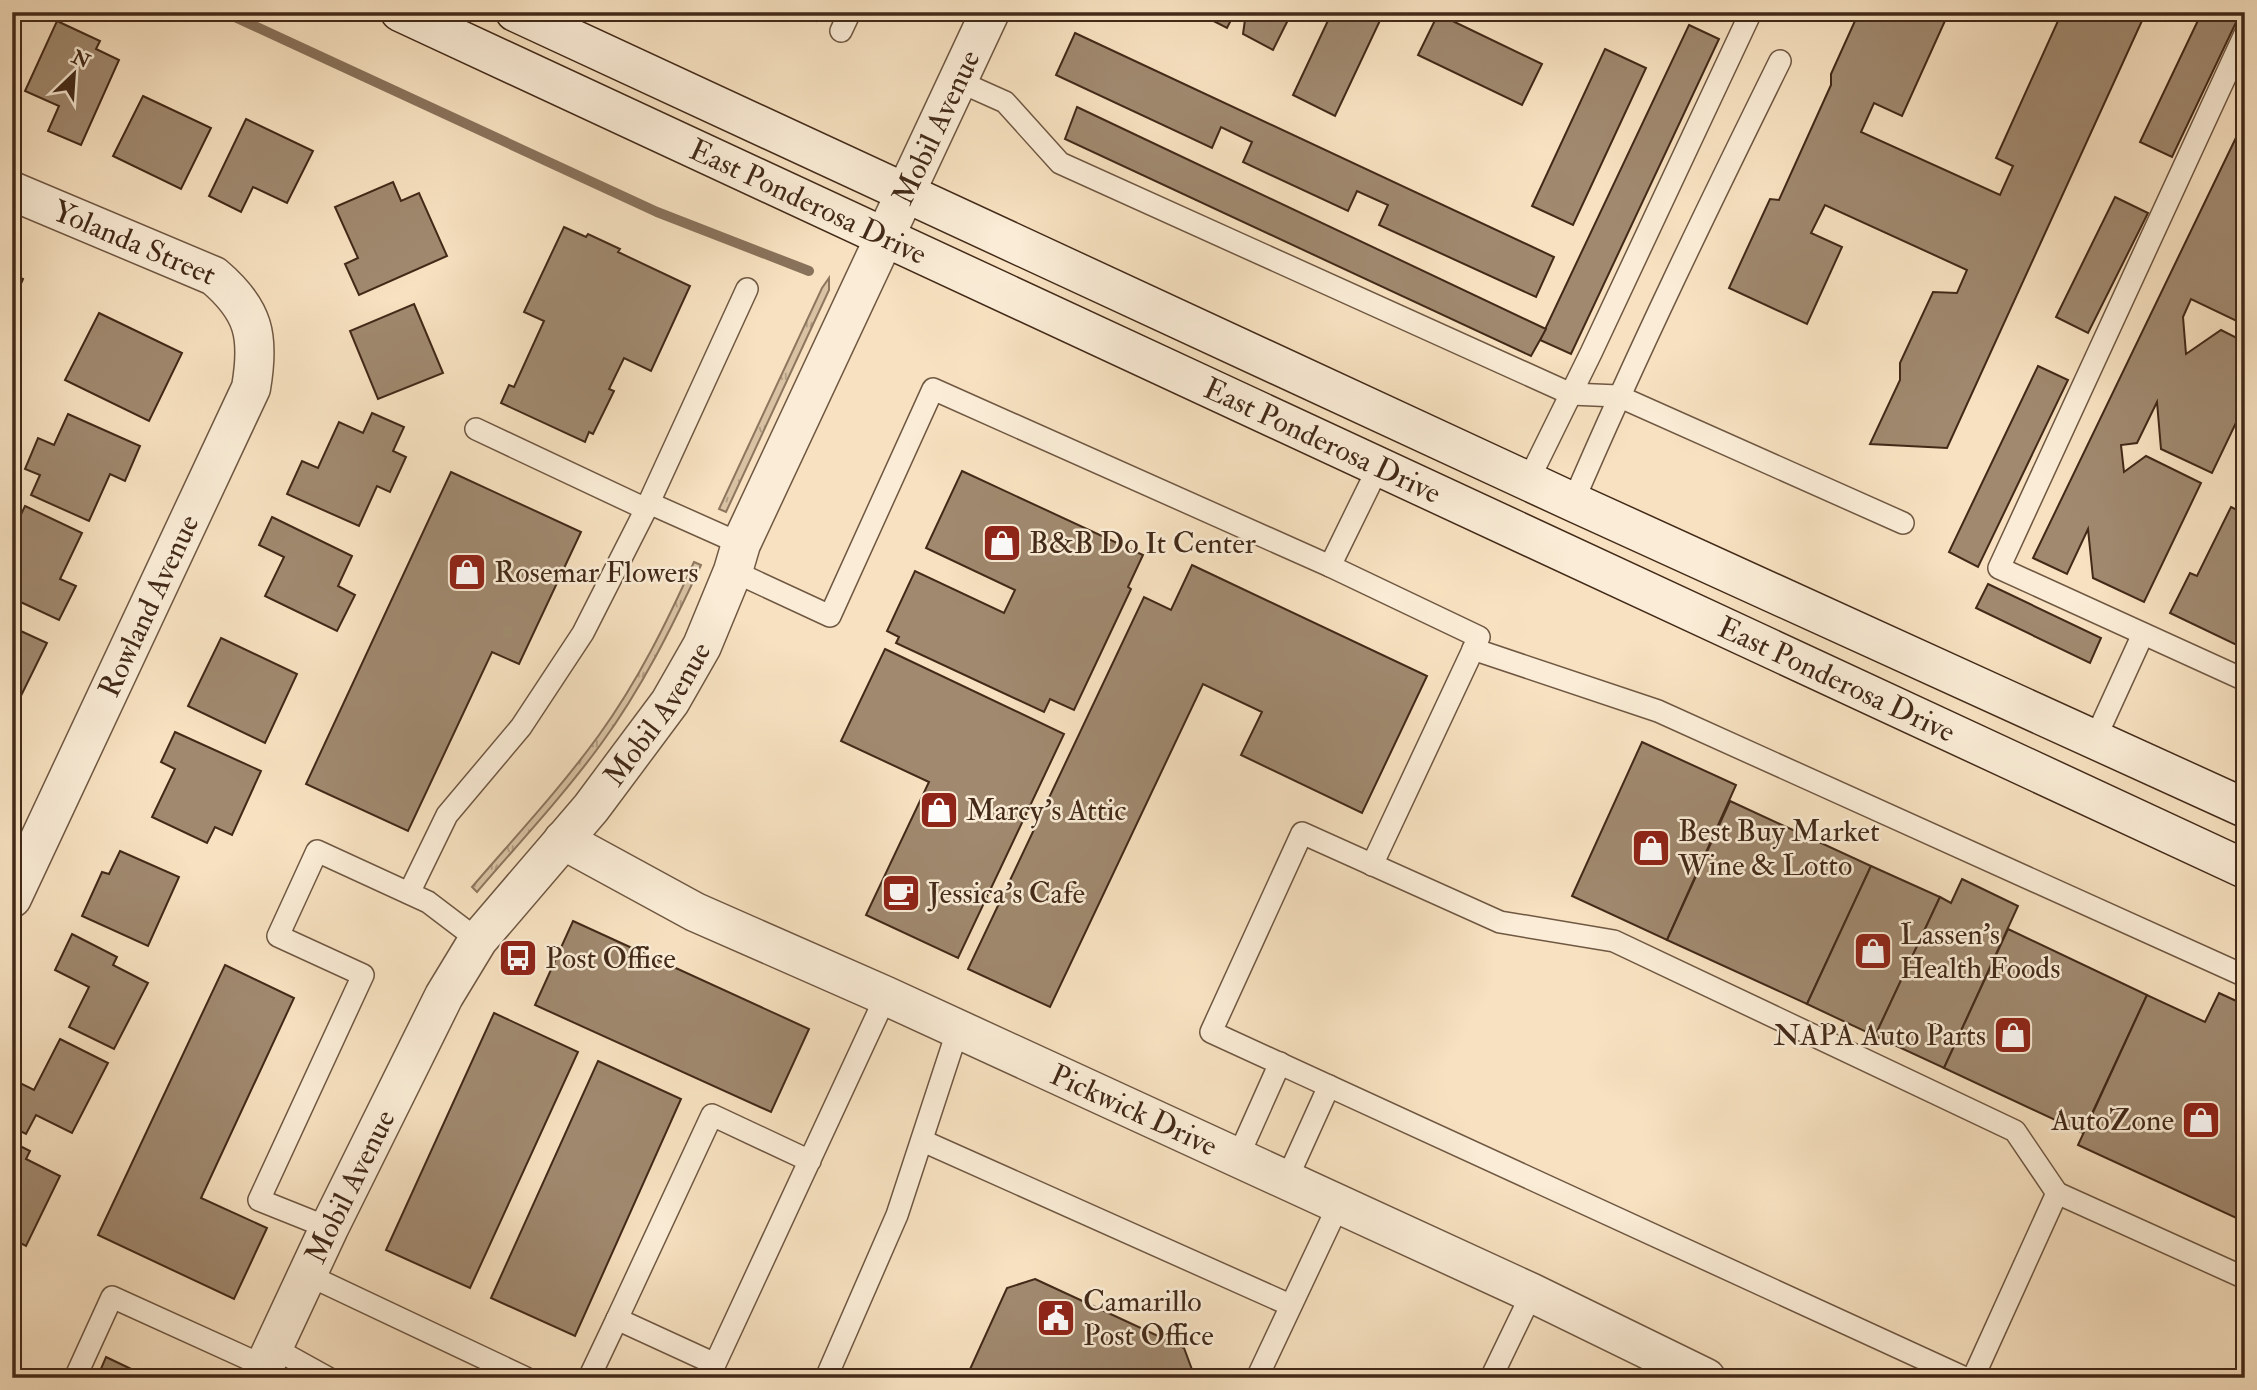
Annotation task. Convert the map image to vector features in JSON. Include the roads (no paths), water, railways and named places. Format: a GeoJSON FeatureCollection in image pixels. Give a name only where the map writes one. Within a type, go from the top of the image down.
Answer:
{"type":"FeatureCollection","features":[{"type":"Feature","properties":{"kind":"main road","name":"East Ponderosa Drive"},"geometry":{"type":"LineString","coordinates":[[400,12],[2245,869]]}},
{"type":"Feature","properties":{"kind":"main road","name":"East Ponderosa Drive"},"geometry":{"type":"LineString","coordinates":[[515,12],[1573,502],[2245,808]]}},
{"type":"Feature","properties":{"kind":"main road","name":"Mobil Avenue"},"geometry":{"type":"LineString","coordinates":[[265,1364],[329,1227],[444,996],[478,940],[625,764],[670,702],[702,646],[737,558],[990,12]]}},
{"type":"Feature","properties":{"kind":"main road","name":"Yolanda Street"},"geometry":{"type":"LineString","coordinates":[[12,191],[214,276],[232,292],[244,309]]}},
{"type":"Feature","properties":{"kind":"main road","name":"Rowland Avenue"},"geometry":{"type":"LineString","coordinates":[[12,898],[251,388],[257,358],[252,327],[244,309]]}},
{"type":"Feature","properties":{"kind":"main road","name":"Pickwick Drive"},"geometry":{"type":"LineString","coordinates":[[563,840],[695,912],[1238,1157],[1532,1293],[1706,1378]]}},
{"type":"Feature","properties":{"kind":"lane"},"geometry":{"type":"LineString","coordinates":[[1528,481],[1751,12]]}},
{"type":"Feature","properties":{"kind":"lane"},"geometry":{"type":"LineString","coordinates":[[2245,34],[1999,568],[2245,680]]}},
{"type":"Feature","properties":{"kind":"lane"},"geometry":{"type":"LineString","coordinates":[[1573,502],[1618,397],[1780,61]]}},
{"type":"Feature","properties":{"kind":"lane"},"geometry":{"type":"LineString","coordinates":[[958,80],[1005,102],[1060,163],[1571,394],[1618,397],[1903,523]]}},
{"type":"Feature","properties":{"kind":"lane"},"geometry":{"type":"LineString","coordinates":[[409,893],[447,815],[521,727],[589,622],[648,506],[747,289]]}},
{"type":"Feature","properties":{"kind":"lane"},"geometry":{"type":"LineString","coordinates":[[476,429],[648,506],[830,616],[933,389],[1330,566],[1479,637],[1372,865]]}},
{"type":"Feature","properties":{"kind":"lane"},"geometry":{"type":"LineString","coordinates":[[1330,566],[1379,466]]}},
{"type":"Feature","properties":{"kind":"lane"},"geometry":{"type":"LineString","coordinates":[[2095,739],[2143,634]]}},
{"type":"Feature","properties":{"kind":"lane"},"geometry":{"type":"LineString","coordinates":[[1473,649],[1658,710],[2245,976]]}},
{"type":"Feature","properties":{"kind":"lane"},"geometry":{"type":"LineString","coordinates":[[1965,1378],[1211,1032],[1302,833],[1500,922],[1614,941],[2015,1131],[2057,1193],[2245,1278]]}},
{"type":"Feature","properties":{"kind":"lane"},"geometry":{"type":"LineString","coordinates":[[329,1227],[259,1200],[363,975],[278,936],[317,851],[428,902],[478,940]]}},
{"type":"Feature","properties":{"kind":"lane"},"geometry":{"type":"LineString","coordinates":[[617,1319],[715,1364],[886,996]]}},
{"type":"Feature","properties":{"kind":"lane"},"geometry":{"type":"LineString","coordinates":[[825,1378],[898,1215],[958,1029]]}},
{"type":"Feature","properties":{"kind":"lane"},"geometry":{"type":"LineString","coordinates":[[1238,1157],[1280,1063]]}},
{"type":"Feature","properties":{"kind":"lane"},"geometry":{"type":"LineString","coordinates":[[1286,1181],[1329,1086]]}},
{"type":"Feature","properties":{"kind":"lane"},"geometry":{"type":"LineString","coordinates":[[589,1378],[712,1115],[810,1161]]}},
{"type":"Feature","properties":{"kind":"lane"},"geometry":{"type":"LineString","coordinates":[[923,1141],[1290,1305]]}},
{"type":"Feature","properties":{"kind":"lane"},"geometry":{"type":"LineString","coordinates":[[1973,1378],[2057,1193]]}},
{"type":"Feature","properties":{"kind":"lane"},"geometry":{"type":"LineString","coordinates":[[1257,1378],[1339,1204]]}},
{"type":"Feature","properties":{"kind":"lane"},"geometry":{"type":"LineString","coordinates":[[307,1275],[526,1378]]}},
{"type":"Feature","properties":{"kind":"lane"},"geometry":{"type":"LineString","coordinates":[[1490,1378],[1532,1293]]}},
{"type":"Feature","properties":{"kind":"lane"},"geometry":{"type":"LineString","coordinates":[[75,1378],[112,1297],[265,1364],[328,1378]]}},
{"type":"Feature","properties":{"kind":"waterway"},"geometry":{"type":"LineString","coordinates":[[224,12],[657,212],[809,271]]}},
{"type":"Feature","properties":{"kind":"place","name":"B&B Do It Center"},"geometry":{"type":"Point","coordinates":[1002,543]}},
{"type":"Feature","properties":{"kind":"place","name":"Rosemar Flowers"},"geometry":{"type":"Point","coordinates":[467,572]}},
{"type":"Feature","properties":{"kind":"place","name":"Marcy's Attic"},"geometry":{"type":"Point","coordinates":[939,810]}},
{"type":"Feature","properties":{"kind":"place","name":"Best Buy Market Wine & Lotto"},"geometry":{"type":"Point","coordinates":[1651,848]}},
{"type":"Feature","properties":{"kind":"place","name":"Jessica's Cafe"},"geometry":{"type":"Point","coordinates":[901,893]}},
{"type":"Feature","properties":{"kind":"place","name":"Lassen's Health Foods"},"geometry":{"type":"Point","coordinates":[1873,951]}},
{"type":"Feature","properties":{"kind":"place","name":"Post Office"},"geometry":{"type":"Point","coordinates":[518,958]}},
{"type":"Feature","properties":{"kind":"place","name":"NAPA Auto Parts"},"geometry":{"type":"Point","coordinates":[2013,1035]}},
{"type":"Feature","properties":{"kind":"place","name":"AutoZone"},"geometry":{"type":"Point","coordinates":[2201,1120]}},
{"type":"Feature","properties":{"kind":"place","name":"Camarillo Post Office"},"geometry":{"type":"Point","coordinates":[1056,1318]}}]}
